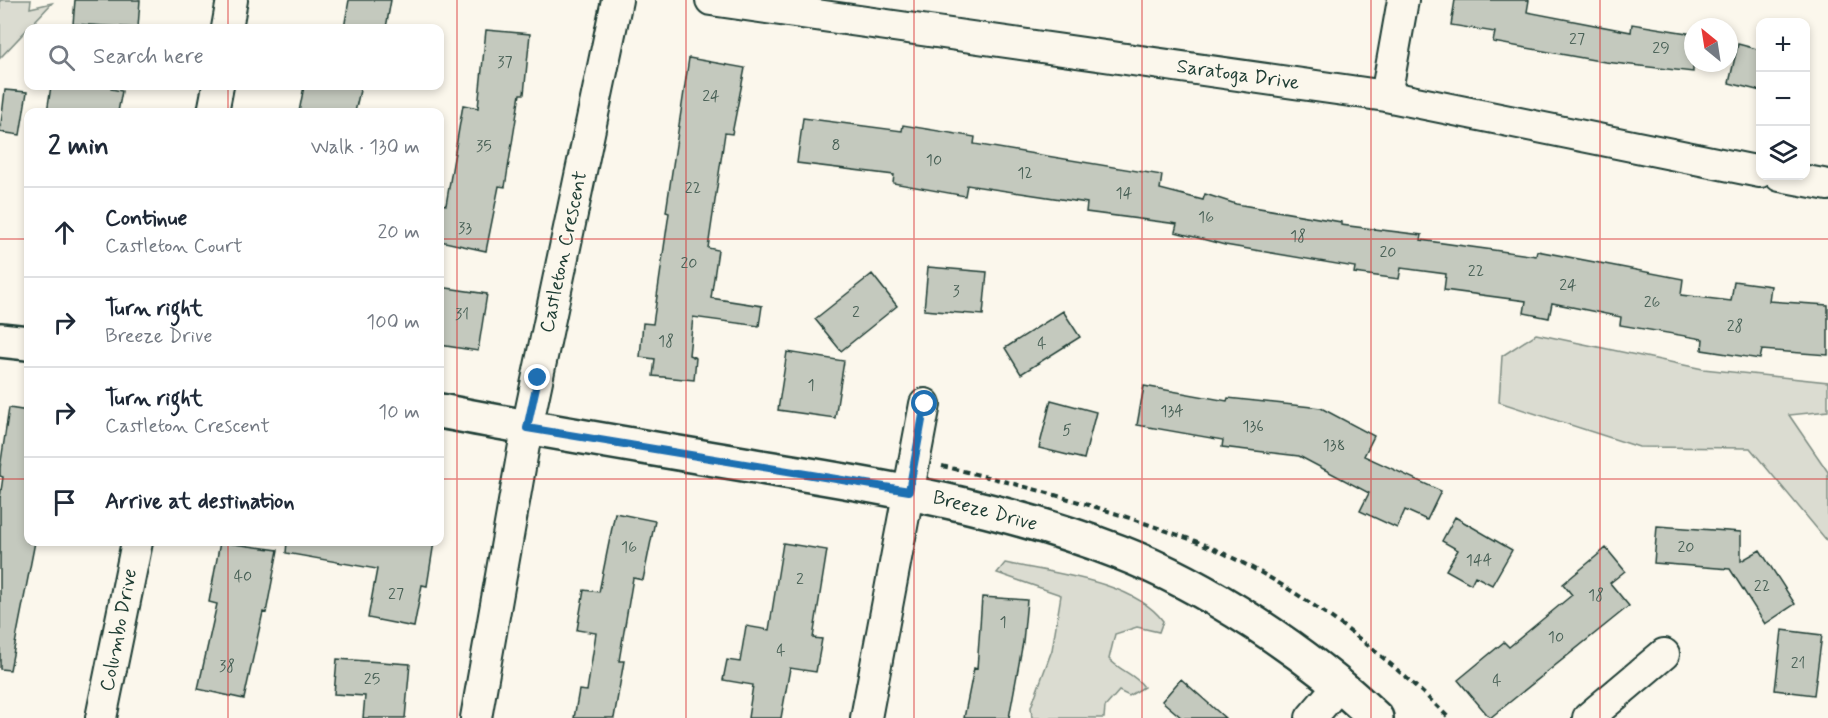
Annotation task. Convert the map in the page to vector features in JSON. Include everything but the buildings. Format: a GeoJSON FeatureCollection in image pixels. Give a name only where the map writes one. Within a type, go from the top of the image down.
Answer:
{"type":"FeatureCollection","features":[{"type":"Feature","properties":{"kind":"street"},"geometry":{"type":"LineString","coordinates":[[228,24],[232,0]]}},
{"type":"Feature","properties":{"kind":"street","name":"Castleton Crescent"},"geometry":{"type":"LineString","coordinates":[[476,718],[527,428],[617,0]]}},
{"type":"Feature","properties":{"kind":"street","name":"Saratoga Drive"},"geometry":{"type":"LineString","coordinates":[[711,0],[1386,96],[1756,171]]}},
{"type":"Feature","properties":{"kind":"street"},"geometry":{"type":"LineString","coordinates":[[1386,96],[1403,0]]}},
{"type":"Feature","properties":{"kind":"street"},"geometry":{"type":"LineString","coordinates":[[214,108],[217,90]]}},
{"type":"Feature","properties":{"kind":"street"},"geometry":{"type":"LineString","coordinates":[[1801,180],[1828,185]]}},
{"type":"Feature","properties":{"kind":"street"},"geometry":{"type":"LineString","coordinates":[[0,340],[24,343]]}},
{"type":"Feature","properties":{"kind":"street"},"geometry":{"type":"LineString","coordinates":[[866,718],[925,404]]}},
{"type":"Feature","properties":{"kind":"street","name":"Breeze Drive"},"geometry":{"type":"LineString","coordinates":[[444,412],[527,428],[909,491],[1049,528],[1120,552],[1179,580],[1264,630],[1340,684],[1376,718]]}},
{"type":"Feature","properties":{"kind":"street","name":"Columbo Drive"},"geometry":{"type":"LineString","coordinates":[[101,718],[136,546]]}},
{"type":"Feature","properties":{"kind":"street"},"geometry":{"type":"LineString","coordinates":[[1588,718],[1664,654]]}},
{"type":"Feature","properties":{"kind":"street"},"geometry":{"type":"LineString","coordinates":[[1311,718],[1340,684]]}},
{"type":"Feature","properties":{"kind":"shaded area"},"geometry":{"type":"Polygon","coordinates":[[[0,0],[31,0],[30,8],[52,3],[32,24],[24,24],[24,33],[0,58],[0,0]]]}},
{"type":"Feature","properties":{"kind":"shaded area"},"geometry":{"type":"Polygon","coordinates":[[[1536,334],[1703,369],[1828,382],[1828,411],[1789,415],[1828,472],[1828,542],[1750,448],[1639,447],[1499,402],[1502,356],[1536,334]]]}},
{"type":"Feature","properties":{"kind":"shaded area"},"geometry":{"type":"Polygon","coordinates":[[[1005,563],[1091,581],[1133,596],[1150,607],[1163,621],[1159,632],[1137,627],[1115,634],[1109,659],[1144,687],[1129,696],[1119,691],[1105,707],[1104,718],[1032,718],[1031,707],[1052,650],[1061,595],[997,573],[1005,563]]]}},
{"type":"Feature","properties":{"kind":"route"},"geometry":{"type":"LineString","coordinates":[[538,378],[527,428],[909,491],[925,404]]}}]}
